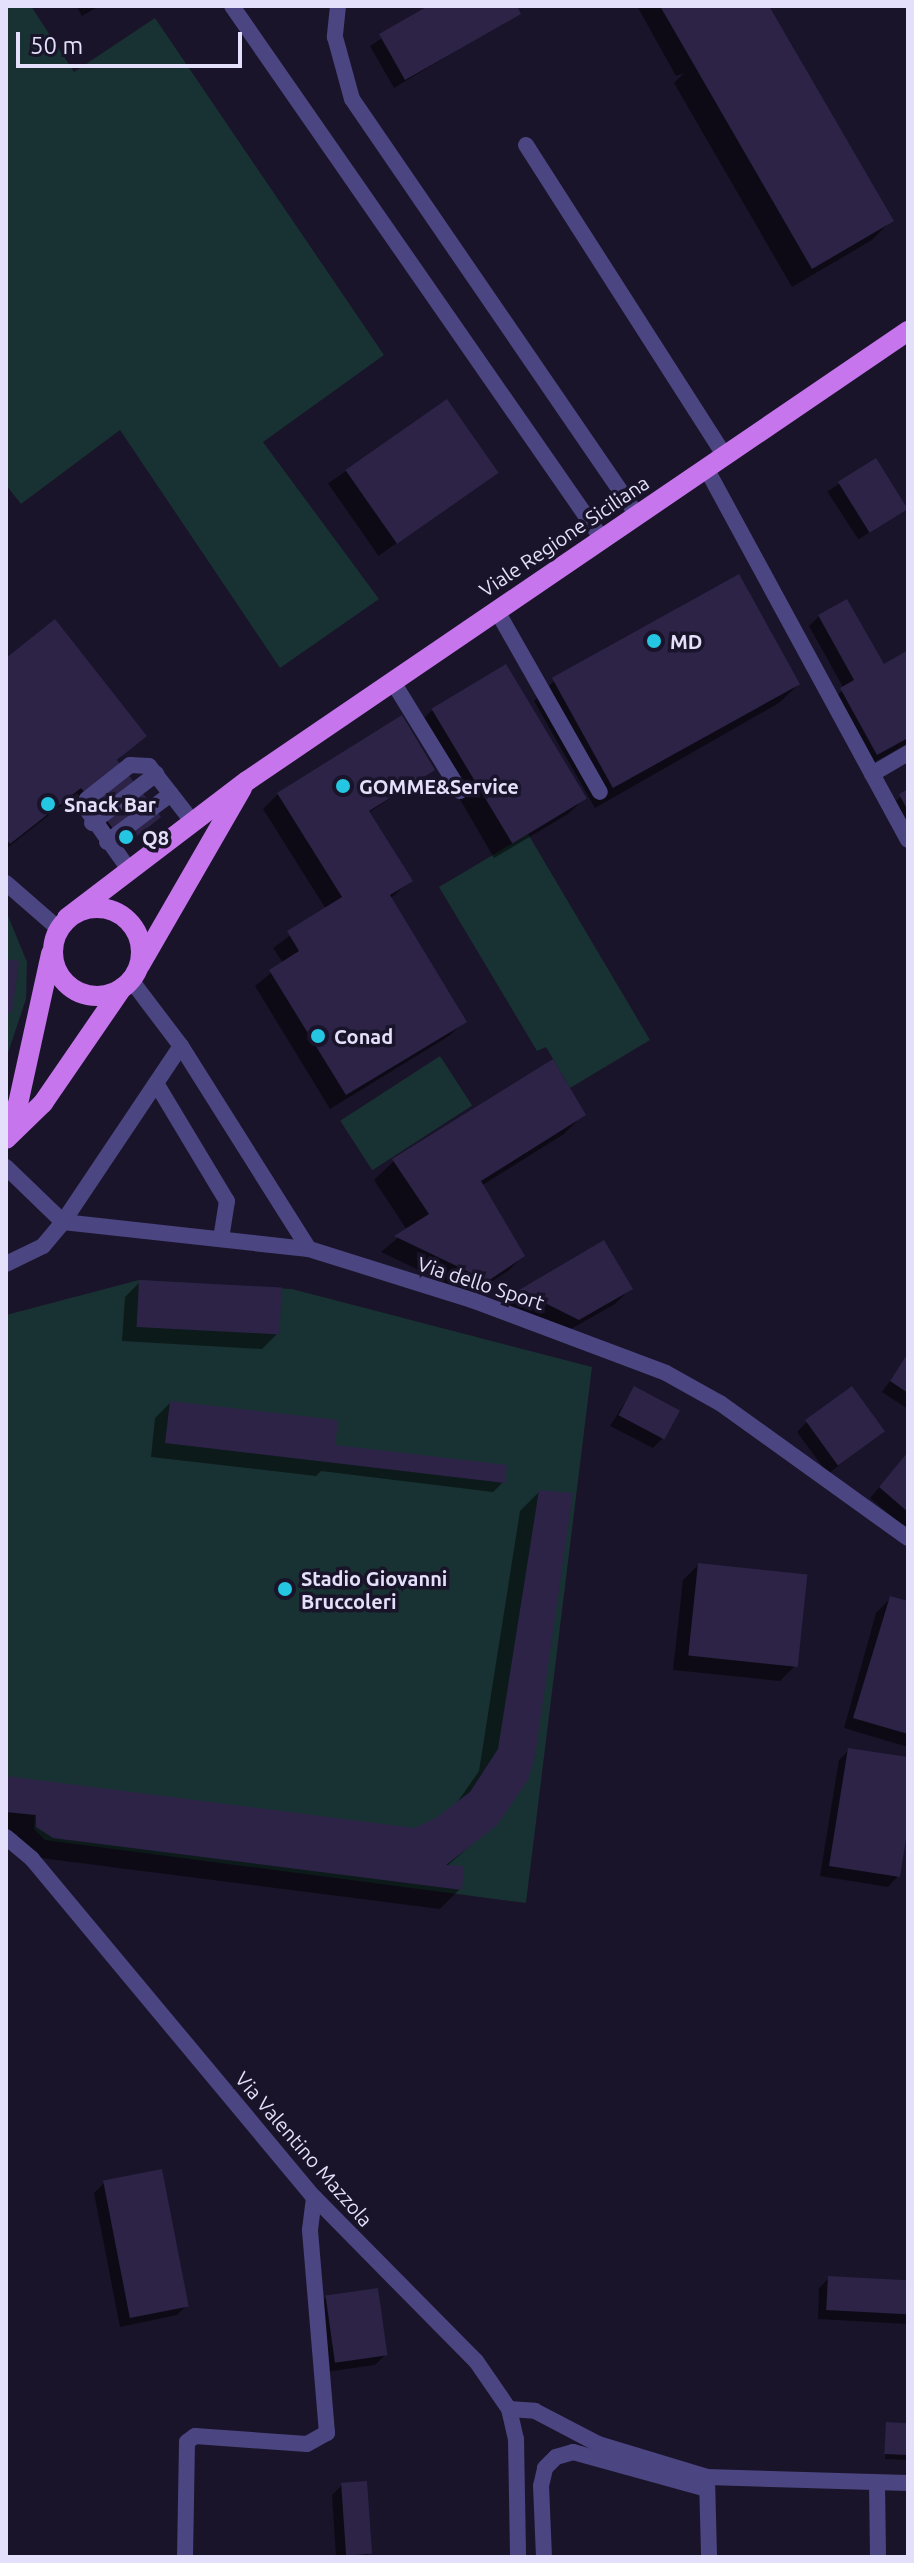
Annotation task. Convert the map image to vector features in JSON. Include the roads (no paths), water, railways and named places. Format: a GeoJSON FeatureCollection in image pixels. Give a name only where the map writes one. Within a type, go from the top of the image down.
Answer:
{"type":"FeatureCollection","features":[{"type":"Feature","properties":{"kind":"main road","name":"Viale Regione Siciliana"},"geometry":{"type":"LineString","coordinates":[[60,930],[192,821],[247,781],[908,331]]}},
{"type":"Feature","properties":{"kind":"main road"},"geometry":{"type":"LineString","coordinates":[[6,1139],[43,1103],[129,981],[247,781]]}},
{"type":"Feature","properties":{"kind":"main road"},"geometry":{"type":"LineString","coordinates":[[6,1126],[18,1104],[60,930],[79,911],[107,908],[131,923],[141,948],[129,981],[98,996],[73,989],[56,968],[60,930]]}},
{"type":"Feature","properties":{"kind":"street"},"geometry":{"type":"LineString","coordinates":[[232,6],[602,539]]}},
{"type":"Feature","properties":{"kind":"street"},"geometry":{"type":"LineString","coordinates":[[338,6],[337,48],[352,99],[637,515]]}},
{"type":"Feature","properties":{"kind":"street"},"geometry":{"type":"LineString","coordinates":[[526,145],[725,456]]}},
{"type":"Feature","properties":{"kind":"street"},"geometry":{"type":"LineString","coordinates":[[706,468],[908,840]]}},
{"type":"Feature","properties":{"kind":"street"},"geometry":{"type":"LineString","coordinates":[[497,611],[600,792]]}},
{"type":"Feature","properties":{"kind":"street"},"geometry":{"type":"LineString","coordinates":[[393,682],[460,791]]}},
{"type":"Feature","properties":{"kind":"street"},"geometry":{"type":"LineString","coordinates":[[872,774],[908,753]]}},
{"type":"Feature","properties":{"kind":"street"},"geometry":{"type":"LineString","coordinates":[[130,871],[92,823],[87,799],[130,765],[149,766],[192,821]]}},
{"type":"Feature","properties":{"kind":"street"},"geometry":{"type":"LineString","coordinates":[[92,823],[156,774]]}},
{"type":"Feature","properties":{"kind":"street"},"geometry":{"type":"LineString","coordinates":[[107,842],[171,794]]}},
{"type":"Feature","properties":{"kind":"street"},"geometry":{"type":"LineString","coordinates":[[6,883],[60,930]]}},
{"type":"Feature","properties":{"kind":"street"},"geometry":{"type":"LineString","coordinates":[[129,981],[181,1046],[309,1249]]}},
{"type":"Feature","properties":{"kind":"street"},"geometry":{"type":"LineString","coordinates":[[6,1264],[43,1246],[63,1222],[181,1046]]}},
{"type":"Feature","properties":{"kind":"street"},"geometry":{"type":"LineString","coordinates":[[156,1083],[227,1201],[221,1238]]}},
{"type":"Feature","properties":{"kind":"street"},"geometry":{"type":"LineString","coordinates":[[6,1167],[63,1222]]}},
{"type":"Feature","properties":{"kind":"street","name":"Via dello Sport"},"geometry":{"type":"LineString","coordinates":[[63,1222],[309,1249],[472,1300],[666,1373],[720,1403],[908,1538]]}},
{"type":"Feature","properties":{"kind":"street","name":"Via Valentino Mazzola"},"geometry":{"type":"LineString","coordinates":[[6,1837],[32,1859],[314,2197],[476,2361],[509,2409],[516,2439],[518,2557]]}},
{"type":"Feature","properties":{"kind":"street"},"geometry":{"type":"LineString","coordinates":[[185,2557],[187,2442],[195,2436],[307,2444],[327,2433],[310,2230],[314,2197]]}},
{"type":"Feature","properties":{"kind":"street"},"geometry":{"type":"LineString","coordinates":[[509,2409],[535,2411],[598,2444],[707,2483]]}},
{"type":"Feature","properties":{"kind":"street"},"geometry":{"type":"LineString","coordinates":[[544,2557],[541,2486],[545,2468],[556,2457],[573,2452],[707,2483],[908,2483]]}},
{"type":"Feature","properties":{"kind":"street"},"geometry":{"type":"LineString","coordinates":[[707,2483],[709,2557]]}},
{"type":"Feature","properties":{"kind":"street"},"geometry":{"type":"LineString","coordinates":[[877,2483],[878,2557]]}},
{"type":"Feature","properties":{"kind":"place","name":"MD"},"geometry":{"type":"Point","coordinates":[654,641]}},
{"type":"Feature","properties":{"kind":"place","name":"GOMME&Service"},"geometry":{"type":"Point","coordinates":[343,786]}},
{"type":"Feature","properties":{"kind":"place","name":"Snack Bar"},"geometry":{"type":"Point","coordinates":[48,804]}},
{"type":"Feature","properties":{"kind":"place","name":"Q8"},"geometry":{"type":"Point","coordinates":[126,837]}},
{"type":"Feature","properties":{"kind":"place","name":"Conad"},"geometry":{"type":"Point","coordinates":[318,1036]}},
{"type":"Feature","properties":{"kind":"place","name":"Stadio Giovanni Bruccoleri"},"geometry":{"type":"Point","coordinates":[285,1589]}}]}
